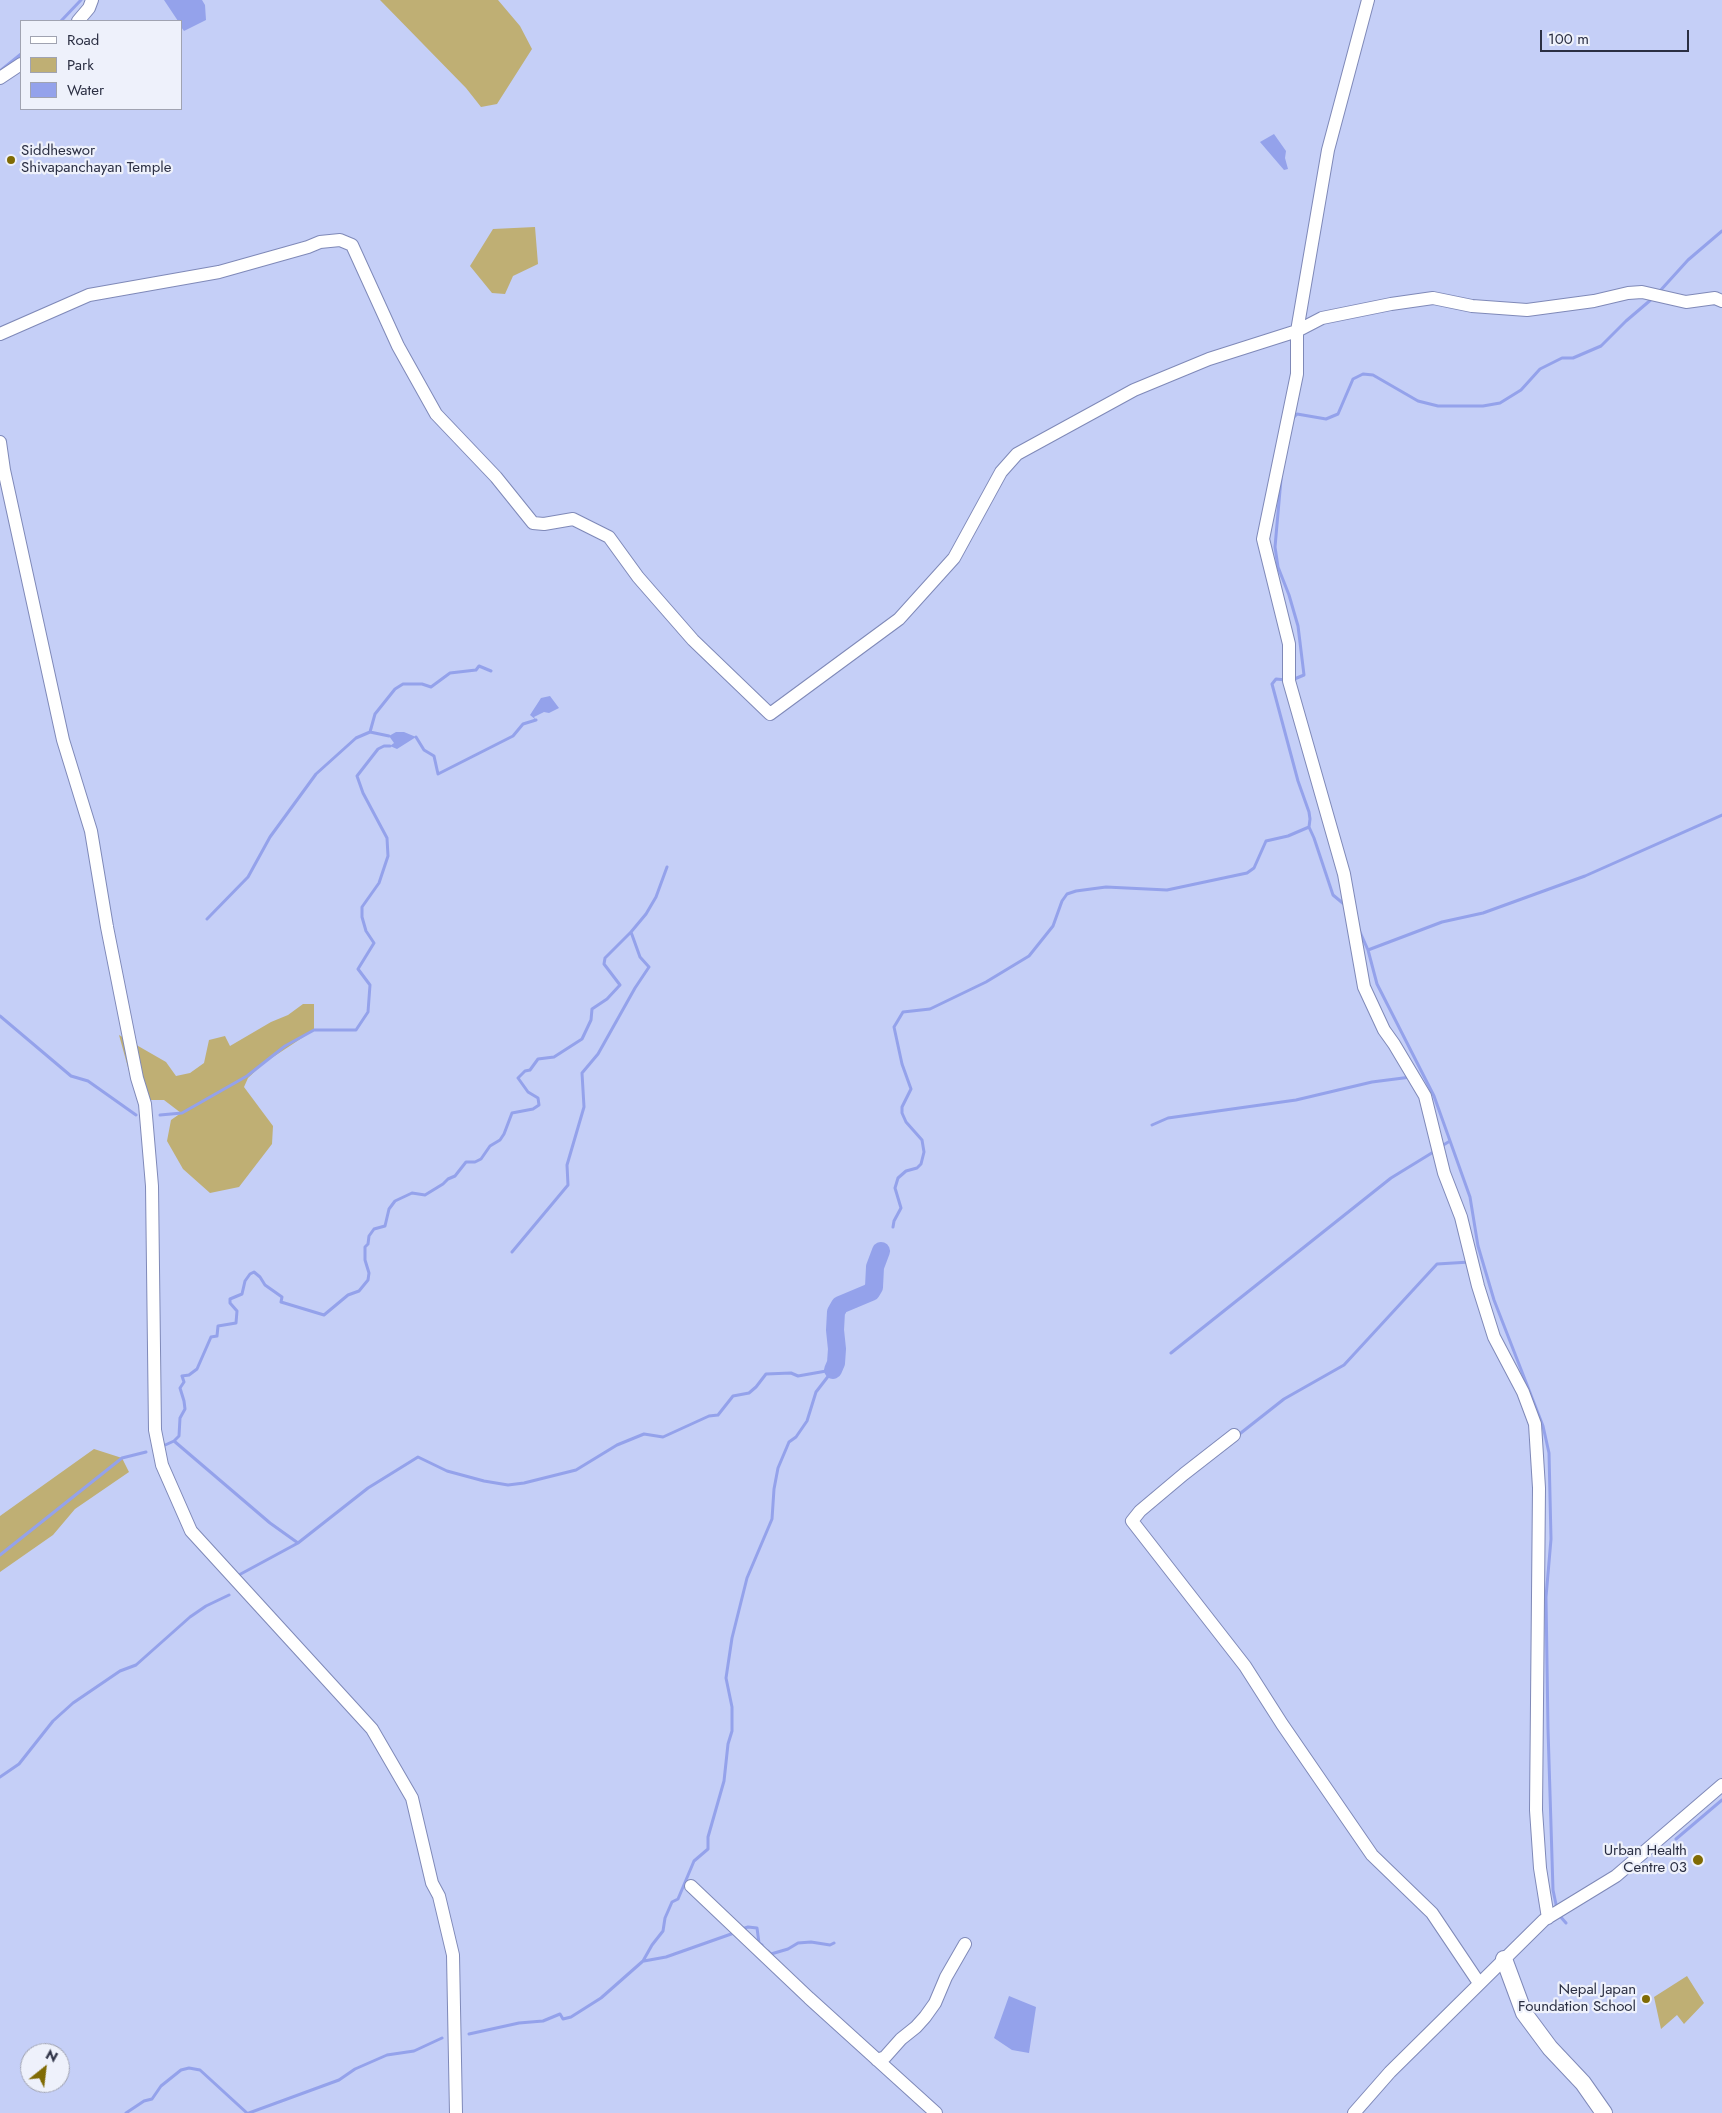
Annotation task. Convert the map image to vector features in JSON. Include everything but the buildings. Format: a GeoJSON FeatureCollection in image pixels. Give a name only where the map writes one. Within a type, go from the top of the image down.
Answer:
{"type":"FeatureCollection","features":[{"type":"Feature","properties":{"kind":"street"},"geometry":{"type":"LineString","coordinates":[[79,20],[89,8],[92,0]]}},
{"type":"Feature","properties":{"kind":"street"},"geometry":{"type":"LineString","coordinates":[[1368,0],[1328,150],[1297,330],[1297,374],[1262,539],[1289,644],[1289,681],[1344,874],[1364,988],[1384,1030],[1425,1096],[1444,1173],[1461,1217],[1478,1286],[1494,1337],[1523,1392],[1535,1424],[1539,1488],[1536,1810],[1540,1868],[1548,1918]]}},
{"type":"Feature","properties":{"kind":"street"},"geometry":{"type":"LineString","coordinates":[[0,78],[20,65]]}},
{"type":"Feature","properties":{"kind":"street"},"geometry":{"type":"LineString","coordinates":[[0,334],[89,296],[219,272],[320,242],[340,240],[352,245],[398,346],[436,414],[496,477],[533,523],[544,524],[573,519],[609,537],[638,577],[693,640],[770,714],[899,619],[954,558],[1001,472],[1017,454],[1134,390],[1209,359],[1297,330],[1322,318],[1356,310],[1433,298],[1472,306],[1527,310],[1642,292],[1686,302],[1715,298],[1722,301]]}},
{"type":"Feature","properties":{"kind":"street"},"geometry":{"type":"LineString","coordinates":[[0,442],[4,470],[63,740],[91,831],[107,927],[137,1078],[145,1104],[152,1186],[155,1430],[162,1465],[190,1531],[372,1729],[412,1798],[432,1883],[439,1896],[453,1956],[456,2113]]}},
{"type":"Feature","properties":{"kind":"street"},"geometry":{"type":"LineString","coordinates":[[1234,1435],[1140,1511],[1132,1521],[1245,1666],[1363,1842],[1400,1883],[1432,1913],[1479,1983]]}},
{"type":"Feature","properties":{"kind":"street"},"geometry":{"type":"LineString","coordinates":[[1354,2113],[1390,2072],[1479,1983],[1548,1918],[1616,1876],[1722,1784]]}},
{"type":"Feature","properties":{"kind":"street"},"geometry":{"type":"LineString","coordinates":[[691,1886],[936,2113]]}},
{"type":"Feature","properties":{"kind":"street"},"geometry":{"type":"LineString","coordinates":[[877,2060],[885,2057],[925,2017],[935,2003],[946,1977],[965,1944]]}},
{"type":"Feature","properties":{"kind":"street"},"geometry":{"type":"LineString","coordinates":[[1504,1959],[1524,2013],[1550,2048],[1583,2083],[1604,2113]]}},
{"type":"Feature","properties":{"kind":"green space"},"geometry":{"type":"Polygon","coordinates":[[[380,0],[498,0],[520,26],[532,49],[497,104],[481,107],[466,88],[380,0]]]}},
{"type":"Feature","properties":{"kind":"green space"},"geometry":{"type":"Polygon","coordinates":[[[535,227],[538,264],[513,276],[505,294],[492,293],[470,266],[493,229],[535,227]]]}},
{"type":"Feature","properties":{"kind":"green space"},"geometry":{"type":"Polygon","coordinates":[[[303,1004],[314,1004],[314,1030],[264,1063],[248,1078],[244,1087],[273,1126],[272,1144],[239,1187],[210,1193],[183,1169],[167,1141],[171,1120],[181,1113],[164,1100],[137,1100],[119,1035],[166,1062],[176,1076],[190,1073],[204,1063],[209,1040],[225,1036],[230,1046],[271,1022],[288,1015],[303,1004]]]}},
{"type":"Feature","properties":{"kind":"green space"},"geometry":{"type":"Polygon","coordinates":[[[94,1449],[122,1458],[129,1472],[75,1509],[53,1535],[0,1572],[0,1516],[94,1449]]]}},
{"type":"Feature","properties":{"kind":"green space"},"geometry":{"type":"Polygon","coordinates":[[[1687,1976],[1704,2003],[1684,2024],[1677,2015],[1661,2029],[1654,1997],[1687,1976]]]}},
{"type":"Feature","properties":{"kind":"water"},"geometry":{"type":"Polygon","coordinates":[[[164,0],[202,0],[205,5],[206,20],[184,31],[182,20],[177,20],[164,0]]]}},
{"type":"Feature","properties":{"kind":"water"},"geometry":{"type":"Polygon","coordinates":[[[1274,134],[1286,151],[1285,158],[1288,169],[1284,170],[1260,142],[1274,134]]]}},
{"type":"Feature","properties":{"kind":"water"},"geometry":{"type":"Polygon","coordinates":[[[550,696],[559,708],[534,717],[536,720],[530,715],[541,698],[550,696]]]}},
{"type":"Feature","properties":{"kind":"water"},"geometry":{"type":"Polygon","coordinates":[[[396,732],[404,732],[416,737],[397,749],[390,746],[394,743],[389,736],[396,732]]]}},
{"type":"Feature","properties":{"kind":"water"},"geometry":{"type":"Polygon","coordinates":[[[1009,1996],[1036,2007],[1029,2053],[1012,2050],[994,2038],[1009,1996]]]}},
{"type":"Feature","properties":{"kind":"waterway"},"geometry":{"type":"LineString","coordinates":[[62,20],[81,0]]}},
{"type":"Feature","properties":{"kind":"waterway"},"geometry":{"type":"LineString","coordinates":[[0,71],[20,55]]}},
{"type":"Feature","properties":{"kind":"waterway"},"geometry":{"type":"LineString","coordinates":[[1659,292],[1688,260],[1722,231]]}},
{"type":"Feature","properties":{"kind":"waterway"},"geometry":{"type":"LineString","coordinates":[[1292,419],[1297,414],[1326,419],[1338,414],[1353,379],[1363,374],[1373,375],[1418,401],[1438,406],[1483,406],[1500,403],[1521,390],[1540,369],[1562,358],[1573,358],[1601,346],[1653,298]]}},
{"type":"Feature","properties":{"kind":"waterway"},"geometry":{"type":"LineString","coordinates":[[1281,479],[1275,547],[1278,567],[1298,626],[1304,675],[1292,680]]}},
{"type":"Feature","properties":{"kind":"waterway"},"geometry":{"type":"LineString","coordinates":[[370,732],[375,714],[395,689],[403,684],[422,684],[431,687],[450,673],[476,670],[479,666],[491,671]]}},
{"type":"Feature","properties":{"kind":"waterway"},"geometry":{"type":"LineString","coordinates":[[893,1227],[901,1208],[895,1188],[898,1178],[906,1171],[917,1168],[921,1164],[924,1152],[922,1140],[906,1122],[902,1113],[902,1107],[911,1089],[902,1064],[894,1027],[903,1012],[930,1009],[986,982],[1029,956],[1053,926],[1062,901],[1067,894],[1106,887],[1167,890],[1247,873],[1254,868],[1266,841],[1288,836],[1309,827],[1309,812],[1298,781],[1272,684],[1276,679],[1286,680]]}},
{"type":"Feature","properties":{"kind":"waterway"},"geometry":{"type":"LineString","coordinates":[[416,737],[424,750],[434,756],[438,774],[513,736],[523,724],[536,720]]}},
{"type":"Feature","properties":{"kind":"waterway"},"geometry":{"type":"LineString","coordinates":[[207,919],[248,877],[270,837],[316,774],[356,738],[370,732],[389,736]]}},
{"type":"Feature","properties":{"kind":"waterway"},"geometry":{"type":"LineString","coordinates":[[160,1115],[182,1113],[247,1076],[285,1046],[314,1030],[356,1030],[368,1012],[370,985],[358,969],[374,943],[366,931],[362,917],[362,907],[379,883],[388,856],[387,838],[363,793],[357,776],[378,749],[390,746]]}},
{"type":"Feature","properties":{"kind":"waterway"},"geometry":{"type":"LineString","coordinates":[[1360,932],[1368,950],[1442,922],[1483,913],[1585,876],[1722,815]]}},
{"type":"Feature","properties":{"kind":"waterway"},"geometry":{"type":"LineString","coordinates":[[1309,827],[1333,895],[1345,905]]}},
{"type":"Feature","properties":{"kind":"waterway"},"geometry":{"type":"LineString","coordinates":[[163,1446],[174,1441],[179,1436],[180,1418],[185,1409],[180,1388],[184,1382],[182,1376],[189,1375],[197,1369],[211,1337],[217,1336],[218,1326],[236,1323],[237,1311],[230,1303],[230,1299],[242,1294],[245,1281],[250,1274],[254,1272],[260,1277],[265,1285],[282,1297],[281,1302],[324,1315],[348,1295],[359,1291],[368,1280],[369,1273],[365,1260],[365,1247],[374,1229],[385,1226],[389,1209],[395,1201],[412,1193],[425,1195],[455,1176],[466,1162],[475,1162],[481,1159],[490,1146],[500,1140],[512,1113],[533,1109],[539,1105],[538,1098],[528,1092],[518,1078],[525,1071],[530,1070],[538,1059],[554,1057],[582,1039],[591,1020],[592,1009],[607,999],[620,985],[604,964],[605,958],[646,914],[656,897],[667,867]]}},
{"type":"Feature","properties":{"kind":"waterway"},"geometry":{"type":"LineString","coordinates":[[512,1252],[568,1185],[567,1165],[584,1107],[582,1073],[598,1054],[649,967],[640,957],[631,932]]}},
{"type":"Feature","properties":{"kind":"waterway"},"geometry":{"type":"LineString","coordinates":[[1368,950],[1377,984],[1434,1096],[1470,1197],[1478,1246],[1494,1300],[1543,1426],[1549,1453],[1551,1539],[1546,1597],[1548,1729],[1553,1890],[1557,1909]]}},
{"type":"Feature","properties":{"kind":"waterway"},"geometry":{"type":"LineString","coordinates":[[0,1016],[71,1076],[88,1081],[136,1115]]}},
{"type":"Feature","properties":{"kind":"waterway"},"geometry":{"type":"LineString","coordinates":[[1152,1125],[1168,1118],[1296,1100],[1372,1082],[1411,1077]]}},
{"type":"Feature","properties":{"kind":"waterway"},"geometry":{"type":"LineString","coordinates":[[1440,1147],[1450,1141]]}},
{"type":"Feature","properties":{"kind":"waterway"},"geometry":{"type":"LineString","coordinates":[[1171,1353],[1391,1178],[1435,1151]]}},
{"type":"Feature","properties":{"kind":"waterway"},"geometry":{"type":"LineString","coordinates":[[833,1370],[836,1363],[837,1349],[836,1312],[840,1305],[871,1292],[874,1287],[875,1267],[881,1251]]}},
{"type":"Feature","properties":{"kind":"waterway"},"geometry":{"type":"LineString","coordinates":[[1237,1436],[1284,1399],[1344,1365],[1437,1264],[1470,1262]]}},
{"type":"Feature","properties":{"kind":"waterway"},"geometry":{"type":"LineString","coordinates":[[174,1441],[270,1523],[298,1543],[368,1488],[418,1457],[447,1471],[484,1481],[508,1485],[524,1483],[576,1470],[617,1445],[644,1434],[663,1437],[709,1416],[718,1415],[733,1396],[749,1393],[766,1374],[791,1373],[798,1376],[832,1370]]}},
{"type":"Feature","properties":{"kind":"waterway"},"geometry":{"type":"LineString","coordinates":[[469,2034],[519,2023],[543,2021],[560,2014],[563,2019],[571,2017],[601,1998],[643,1961],[663,1931],[665,1918],[672,1902],[678,1899],[694,1861],[708,1849],[708,1837],[724,1781],[728,1744],[732,1731],[732,1707],[726,1678],[732,1638],[747,1578],[772,1519],[774,1489],[778,1468],[789,1442],[796,1437],[807,1421],[816,1392],[833,1370]]}},
{"type":"Feature","properties":{"kind":"waterway"},"geometry":{"type":"LineString","coordinates":[[0,1555],[122,1458],[146,1452]]}},
{"type":"Feature","properties":{"kind":"waterway"},"geometry":{"type":"LineString","coordinates":[[237,1576],[298,1543]]}},
{"type":"Feature","properties":{"kind":"waterway"},"geometry":{"type":"LineString","coordinates":[[0,1777],[19,1764],[53,1721],[73,1703],[120,1671],[136,1665],[190,1617],[206,1606],[229,1595]]}},
{"type":"Feature","properties":{"kind":"waterway"},"geometry":{"type":"LineString","coordinates":[[1676,1839],[1722,1800]]}},
{"type":"Feature","properties":{"kind":"waterway"},"geometry":{"type":"LineString","coordinates":[[1559,1915],[1566,1923]]}},
{"type":"Feature","properties":{"kind":"waterway"},"geometry":{"type":"LineString","coordinates":[[742,1929],[748,1927],[757,1928],[759,1943],[762,1945]]}},
{"type":"Feature","properties":{"kind":"waterway"},"geometry":{"type":"LineString","coordinates":[[644,1961],[666,1957],[734,1933]]}},
{"type":"Feature","properties":{"kind":"waterway"},"geometry":{"type":"LineString","coordinates":[[768,1951],[771,1954],[788,1949],[798,1943],[811,1942],[830,1945],[834,1943]]}},
{"type":"Feature","properties":{"kind":"waterway"},"geometry":{"type":"LineString","coordinates":[[249,2113],[339,2080],[355,2069],[387,2055],[414,2051],[442,2038]]}},
{"type":"Feature","properties":{"kind":"waterway"},"geometry":{"type":"LineString","coordinates":[[126,2113],[144,2101],[152,2099],[161,2086],[181,2070],[189,2068],[200,2070],[247,2113]]}},
{"type":"Feature","properties":{"kind":"place","name":"Siddheswor Shivapanchayan Temple"},"geometry":{"type":"Point","coordinates":[11,160]}},
{"type":"Feature","properties":{"kind":"place","name":"Urban Health Centre 03"},"geometry":{"type":"Point","coordinates":[1698,1860]}},
{"type":"Feature","properties":{"kind":"place","name":"Nepal Japan Foundation School"},"geometry":{"type":"Point","coordinates":[1646,1999]}}]}
